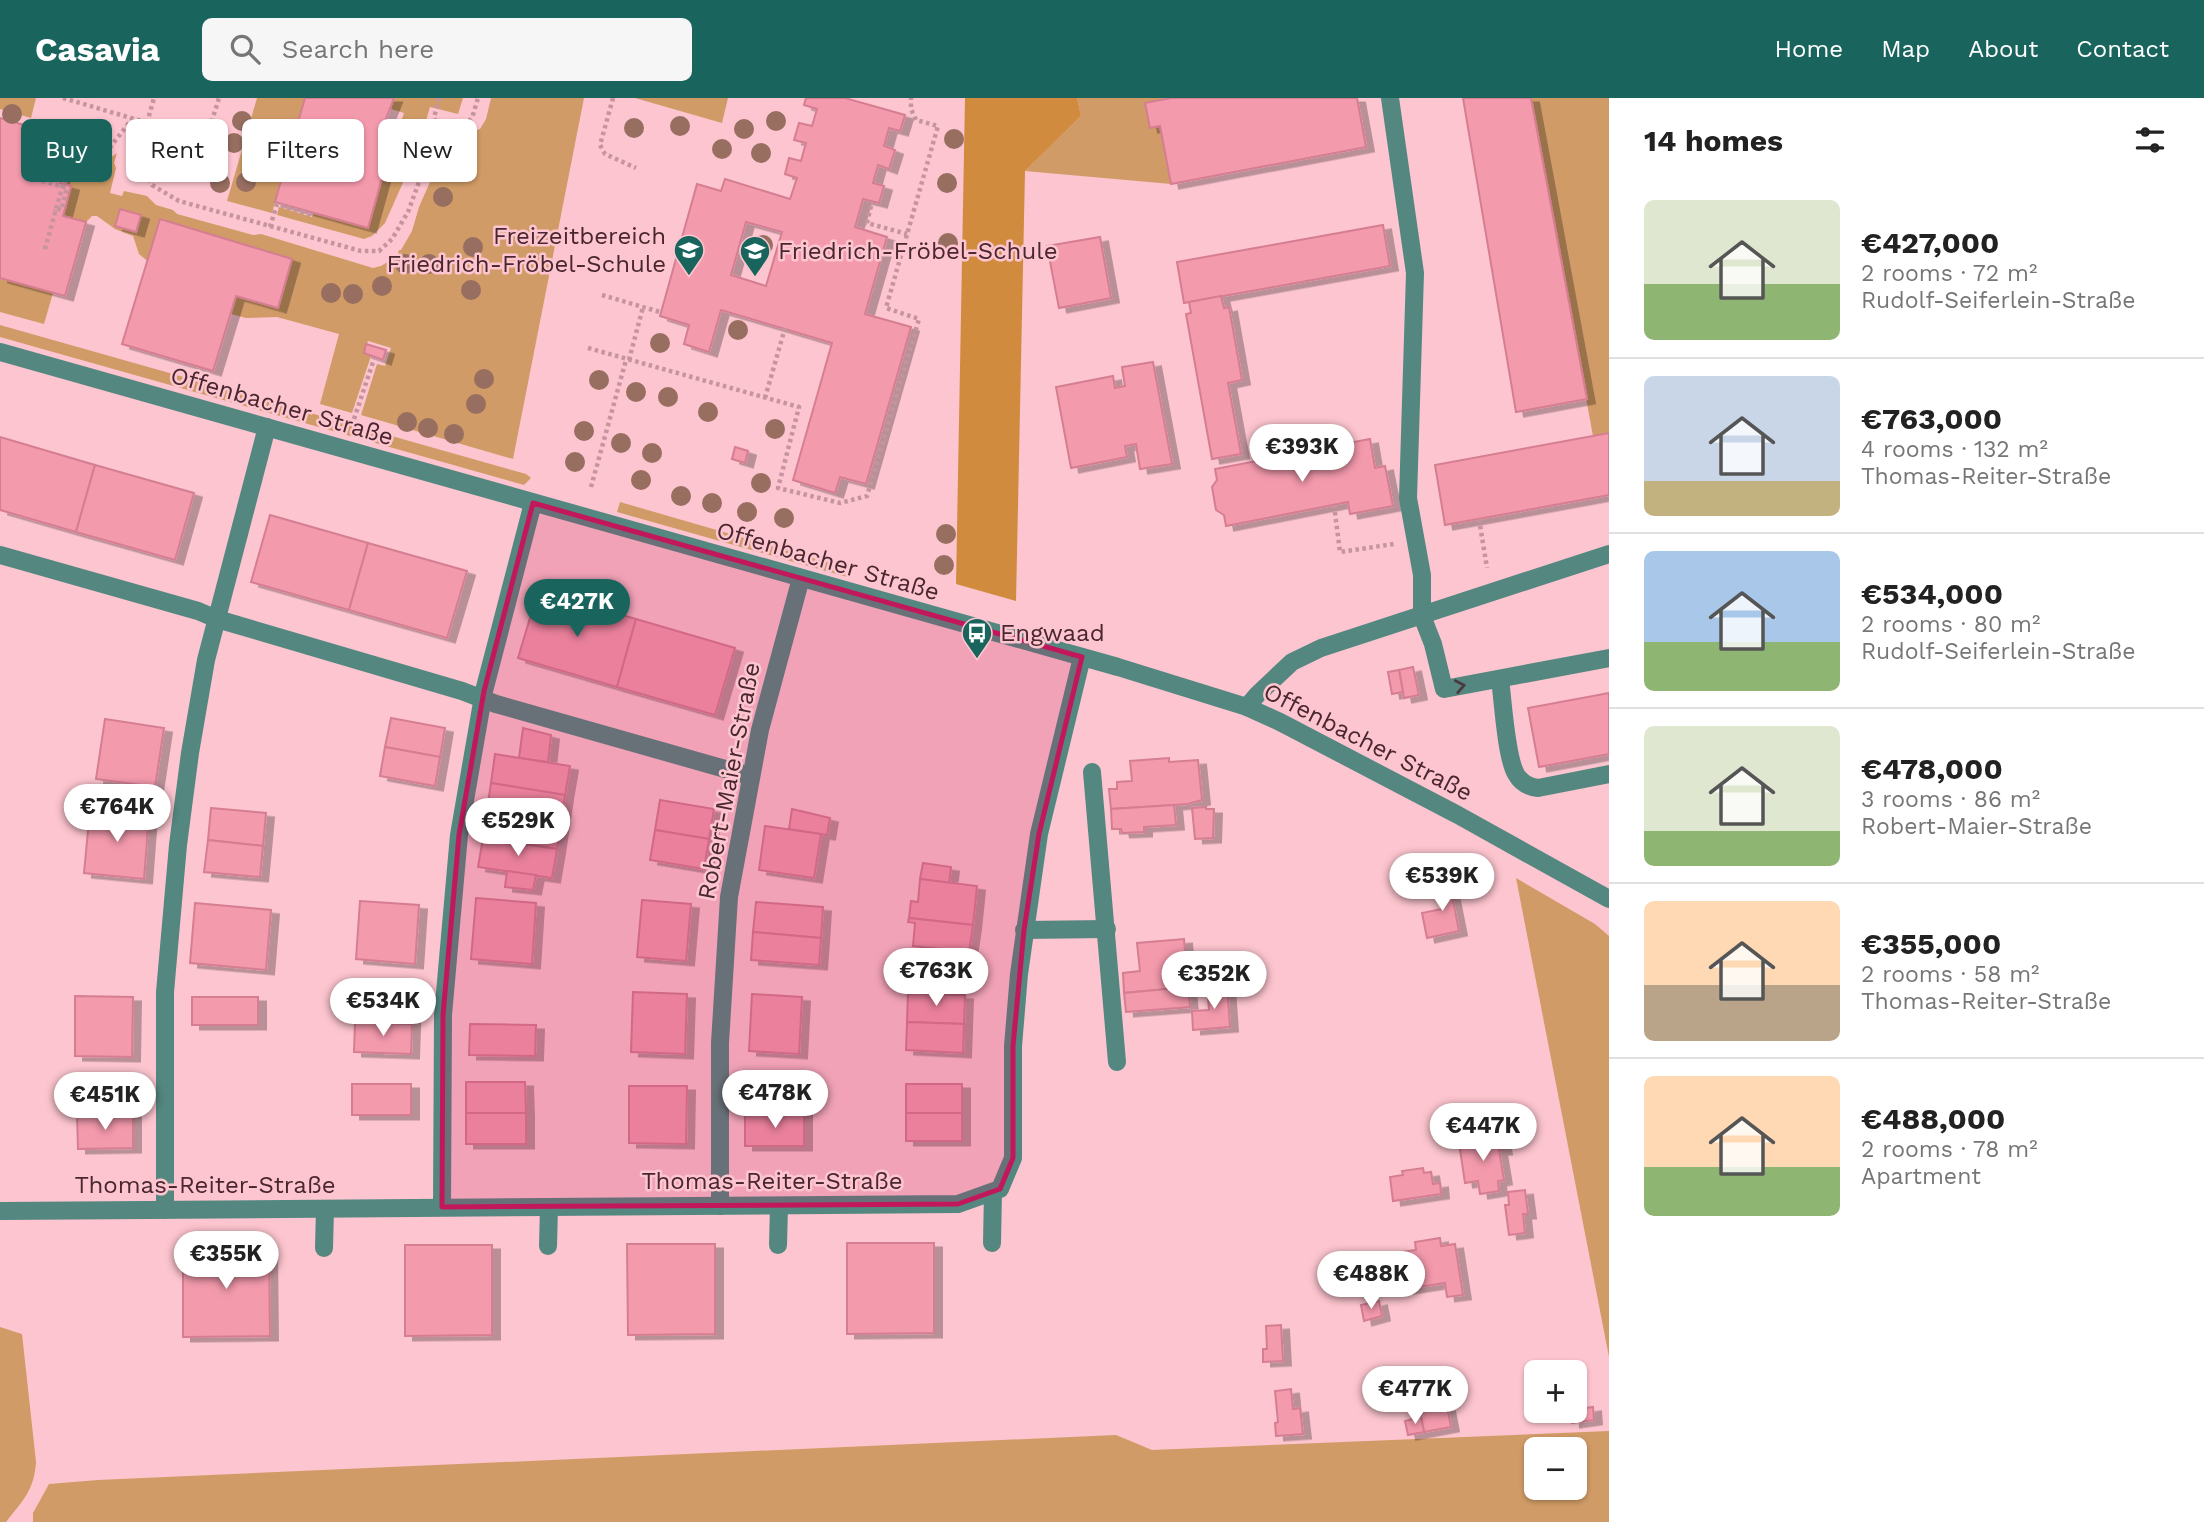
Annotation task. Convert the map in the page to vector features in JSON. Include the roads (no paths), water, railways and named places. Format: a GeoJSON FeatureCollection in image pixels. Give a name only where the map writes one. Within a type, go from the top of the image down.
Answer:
{"type":"FeatureCollection","features":[{"type":"Feature","properties":{"kind":"street"},"geometry":{"type":"LineString","coordinates":[[1390,98],[1415,273],[1408,498],[1423,592],[1422,616],[1433,644],[1444,689],[1609,658]]}},
{"type":"Feature","properties":{"kind":"street","name":"Offenbacher Straße"},"geometry":{"type":"LineString","coordinates":[[0,352],[1082,657],[1247,707],[1458,815],[1609,899]]}},
{"type":"Feature","properties":{"kind":"street"},"geometry":{"type":"LineString","coordinates":[[165,1210],[165,992],[178,845],[206,660],[267,427]]}},
{"type":"Feature","properties":{"kind":"street"},"geometry":{"type":"LineString","coordinates":[[442,1208],[443,1016],[459,835],[482,699],[533,503]]}},
{"type":"Feature","properties":{"kind":"street"},"geometry":{"type":"LineString","coordinates":[[1247,707],[1292,662],[1321,648],[1609,554]]}},
{"type":"Feature","properties":{"kind":"street"},"geometry":{"type":"LineString","coordinates":[[0,555],[198,611],[482,699],[750,776]]}},
{"type":"Feature","properties":{"kind":"street","name":"Robert-Maier-Straße"},"geometry":{"type":"LineString","coordinates":[[720,1206],[720,1043],[729,897],[763,718],[801,578]]}},
{"type":"Feature","properties":{"kind":"street"},"geometry":{"type":"LineString","coordinates":[[992,1243],[993,1192],[1000,1189],[1013,1158],[1013,1046],[1024,930],[1039,834],[1082,657]]}},
{"type":"Feature","properties":{"kind":"street"},"geometry":{"type":"LineString","coordinates":[[1500,679],[1512,764],[1521,781],[1529,787],[1538,788],[1609,774]]}},
{"type":"Feature","properties":{"kind":"street"},"geometry":{"type":"LineString","coordinates":[[1091,772],[1117,1062]]}},
{"type":"Feature","properties":{"kind":"street"},"geometry":{"type":"LineString","coordinates":[[1024,930],[1107,929]]}},
{"type":"Feature","properties":{"kind":"street","name":"Thomas-Reiter-Straße"},"geometry":{"type":"LineString","coordinates":[[0,1211],[958,1204],[993,1192]]}},
{"type":"Feature","properties":{"kind":"street"},"geometry":{"type":"LineString","coordinates":[[778,1245],[779,1206]]}},
{"type":"Feature","properties":{"kind":"street"},"geometry":{"type":"LineString","coordinates":[[548,1246],[549,1207]]}},
{"type":"Feature","properties":{"kind":"street"},"geometry":{"type":"LineString","coordinates":[[324,1248],[325,1209]]}},
{"type":"Feature","properties":{"kind":"place","name":"Freizeitbereich Friedrich-Fröbel-Schule"},"geometry":{"type":"Point","coordinates":[689,277]}},
{"type":"Feature","properties":{"kind":"place","name":"Friedrich-Fröbel-Schule"},"geometry":{"type":"Point","coordinates":[755,278]}},
{"type":"Feature","properties":{"kind":"place","name":"Engwaad"},"geometry":{"type":"Point","coordinates":[977,660]}}]}
